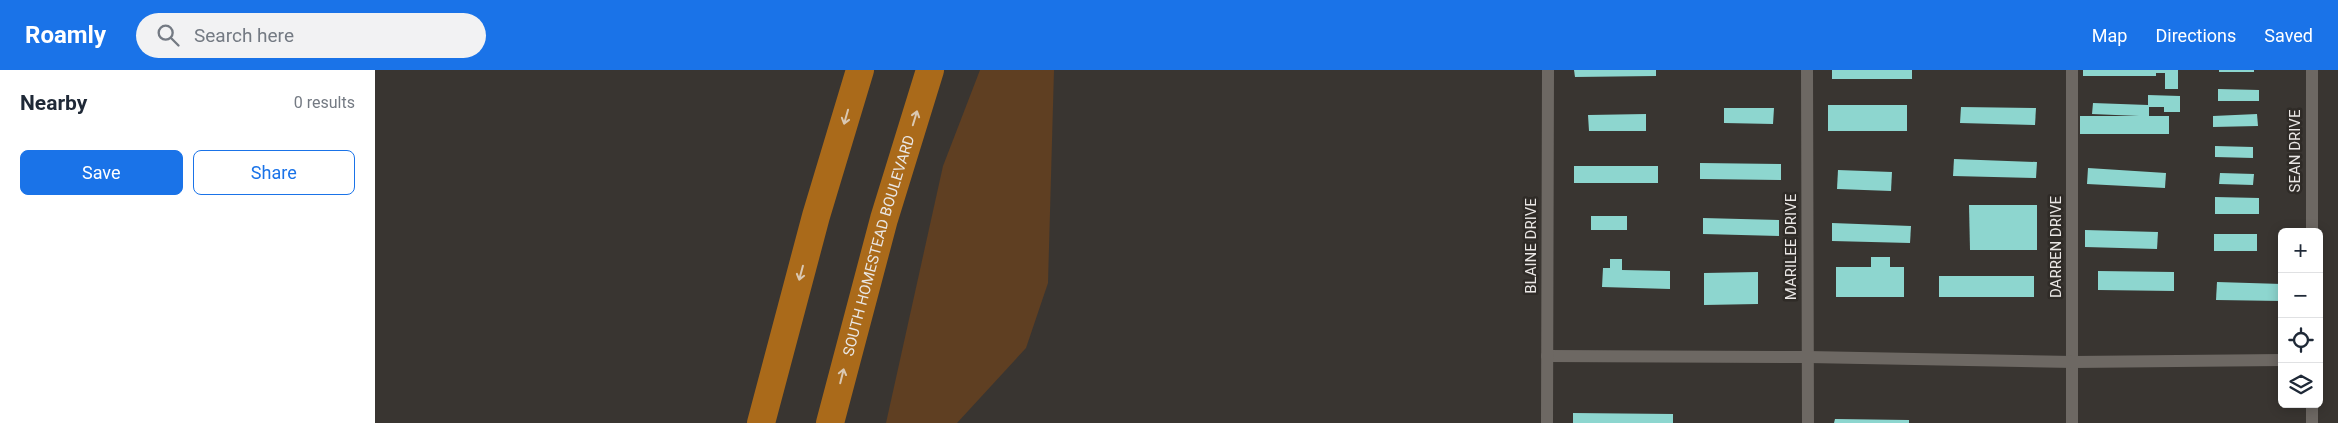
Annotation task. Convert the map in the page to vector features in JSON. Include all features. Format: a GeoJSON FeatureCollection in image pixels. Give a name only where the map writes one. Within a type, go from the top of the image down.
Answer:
{"type":"FeatureCollection","features":[{"type":"Feature","properties":{"kind":"highway"},"geometry":{"type":"LineString","coordinates":[[761,423],[817,216],[860,70]]}},
{"type":"Feature","properties":{"kind":"highway","name":"SOUTH HOMESTEAD BOULEVARD"},"geometry":{"type":"LineString","coordinates":[[831,423],[885,218],[930,70]]}},
{"type":"Feature","properties":{"kind":"lane","name":"BLAINE DRIVE"},"geometry":{"type":"LineString","coordinates":[[1547,423],[1548,70]]}},
{"type":"Feature","properties":{"kind":"lane","name":"MARILEE DRIVE"},"geometry":{"type":"LineString","coordinates":[[1807,70],[1808,423]]}},
{"type":"Feature","properties":{"kind":"lane","name":"DARREN DRIVE"},"geometry":{"type":"LineString","coordinates":[[2072,70],[2072,423]]}},
{"type":"Feature","properties":{"kind":"lane","name":"SEAN DRIVE"},"geometry":{"type":"LineString","coordinates":[[2312,70],[2312,228]]}},
{"type":"Feature","properties":{"kind":"lane"},"geometry":{"type":"LineString","coordinates":[[1547,356],[2073,362],[2278,360]]}},
{"type":"Feature","properties":{"kind":"lane"},"geometry":{"type":"LineString","coordinates":[[2312,408],[2312,423]]}},
{"type":"Feature","properties":{"kind":"shaded area"},"geometry":{"type":"Polygon","coordinates":[[[980,70],[1054,70],[1048,283],[1026,348],[957,423],[886,423],[943,166],[980,70]]]}},
{"type":"Feature","properties":{"kind":"building"},"geometry":{"type":"Polygon","coordinates":[[[1574,70],[1656,70],[1656,76],[1575,77],[1574,70]]]}},
{"type":"Feature","properties":{"kind":"building"},"geometry":{"type":"Polygon","coordinates":[[[1832,70],[1912,70],[1912,79],[1832,79],[1832,70]]]}},
{"type":"Feature","properties":{"kind":"building"},"geometry":{"type":"Polygon","coordinates":[[[2083,70],[2178,70],[2178,89],[2165,89],[2165,73],[2156,73],[2156,76],[2083,76],[2083,70]]]}},
{"type":"Feature","properties":{"kind":"building"},"geometry":{"type":"Polygon","coordinates":[[[2219,70],[2254,70],[2254,72],[2219,72],[2219,70]]]}},
{"type":"Feature","properties":{"kind":"building"},"geometry":{"type":"Polygon","coordinates":[[[2218,89],[2259,90],[2259,101],[2218,101],[2218,89]]]}},
{"type":"Feature","properties":{"kind":"building"},"geometry":{"type":"Polygon","coordinates":[[[2148,95],[2180,96],[2180,112],[2164,112],[2164,107],[2149,107],[2149,116],[2169,116],[2169,134],[2080,134],[2080,116],[2139,116],[2092,114],[2093,103],[2148,105],[2148,95]]]}},
{"type":"Feature","properties":{"kind":"building"},"geometry":{"type":"Polygon","coordinates":[[[1828,105],[1907,105],[1907,131],[1828,131],[1828,105]]]}},
{"type":"Feature","properties":{"kind":"building"},"geometry":{"type":"Polygon","coordinates":[[[1961,107],[2036,108],[2035,125],[1960,123],[1961,107]]]}},
{"type":"Feature","properties":{"kind":"building"},"geometry":{"type":"Polygon","coordinates":[[[1724,108],[1774,108],[1773,124],[1724,123],[1724,108]]]}},
{"type":"Feature","properties":{"kind":"building"},"geometry":{"type":"Polygon","coordinates":[[[1646,114],[1646,131],[1589,131],[1588,115],[1646,114]]]}},
{"type":"Feature","properties":{"kind":"building"},"geometry":{"type":"Polygon","coordinates":[[[2257,114],[2258,126],[2213,127],[2213,116],[2257,114]]]}},
{"type":"Feature","properties":{"kind":"building"},"geometry":{"type":"Polygon","coordinates":[[[2215,146],[2253,147],[2253,158],[2215,157],[2215,146]]]}},
{"type":"Feature","properties":{"kind":"building"},"geometry":{"type":"Polygon","coordinates":[[[1954,159],[2037,162],[2036,178],[1953,176],[1954,159]]]}},
{"type":"Feature","properties":{"kind":"building"},"geometry":{"type":"Polygon","coordinates":[[[1700,163],[1781,164],[1781,180],[1700,179],[1700,163]]]}},
{"type":"Feature","properties":{"kind":"building"},"geometry":{"type":"Polygon","coordinates":[[[1574,166],[1658,166],[1658,183],[1574,183],[1574,166]]]}},
{"type":"Feature","properties":{"kind":"building"},"geometry":{"type":"Polygon","coordinates":[[[2088,168],[2166,173],[2165,188],[2087,184],[2088,168]]]}},
{"type":"Feature","properties":{"kind":"building"},"geometry":{"type":"Polygon","coordinates":[[[1838,170],[1892,172],[1891,191],[1837,189],[1838,170]]]}},
{"type":"Feature","properties":{"kind":"building"},"geometry":{"type":"Polygon","coordinates":[[[2220,173],[2254,174],[2253,185],[2219,184],[2220,173]]]}},
{"type":"Feature","properties":{"kind":"building"},"geometry":{"type":"Polygon","coordinates":[[[2215,197],[2259,198],[2259,214],[2215,214],[2215,197]]]}},
{"type":"Feature","properties":{"kind":"building"},"geometry":{"type":"Polygon","coordinates":[[[1969,205],[2037,205],[2037,250],[1970,250],[1969,205]]]}},
{"type":"Feature","properties":{"kind":"building"},"geometry":{"type":"Polygon","coordinates":[[[1591,216],[1627,216],[1627,230],[1591,230],[1591,216]]]}},
{"type":"Feature","properties":{"kind":"building"},"geometry":{"type":"Polygon","coordinates":[[[1703,218],[1779,220],[1779,236],[1703,234],[1703,218]]]}},
{"type":"Feature","properties":{"kind":"building"},"geometry":{"type":"Polygon","coordinates":[[[1832,223],[1911,226],[1910,243],[1832,241],[1832,223]]]}},
{"type":"Feature","properties":{"kind":"building"},"geometry":{"type":"Polygon","coordinates":[[[2085,230],[2158,232],[2157,249],[2085,247],[2085,230]]]}},
{"type":"Feature","properties":{"kind":"building"},"geometry":{"type":"Polygon","coordinates":[[[2214,234],[2257,234],[2257,251],[2214,251],[2214,234]]]}},
{"type":"Feature","properties":{"kind":"building"},"geometry":{"type":"Polygon","coordinates":[[[1871,257],[1890,257],[1890,267],[1904,267],[1904,297],[1836,297],[1836,267],[1871,267],[1871,257]]]}},
{"type":"Feature","properties":{"kind":"building"},"geometry":{"type":"Polygon","coordinates":[[[1610,259],[1622,259],[1622,270],[1670,271],[1670,289],[1602,287],[1603,268],[1610,268],[1610,259]]]}},
{"type":"Feature","properties":{"kind":"building"},"geometry":{"type":"Polygon","coordinates":[[[2098,271],[2174,272],[2174,291],[2098,290],[2098,271]]]}},
{"type":"Feature","properties":{"kind":"building"},"geometry":{"type":"Polygon","coordinates":[[[1758,272],[1758,304],[1704,305],[1704,273],[1758,272]]]}},
{"type":"Feature","properties":{"kind":"building"},"geometry":{"type":"Polygon","coordinates":[[[1939,276],[2034,276],[2034,297],[1939,297],[1939,276]]]}},
{"type":"Feature","properties":{"kind":"building"},"geometry":{"type":"Polygon","coordinates":[[[2217,282],[2278,284],[2278,301],[2216,300],[2217,282]]]}},
{"type":"Feature","properties":{"kind":"building"},"geometry":{"type":"Polygon","coordinates":[[[1573,413],[1673,414],[1673,423],[1573,423],[1573,413]]]}},
{"type":"Feature","properties":{"kind":"building"},"geometry":{"type":"Polygon","coordinates":[[[1835,419],[1909,420],[1909,423],[1834,423],[1835,419]]]}}]}
